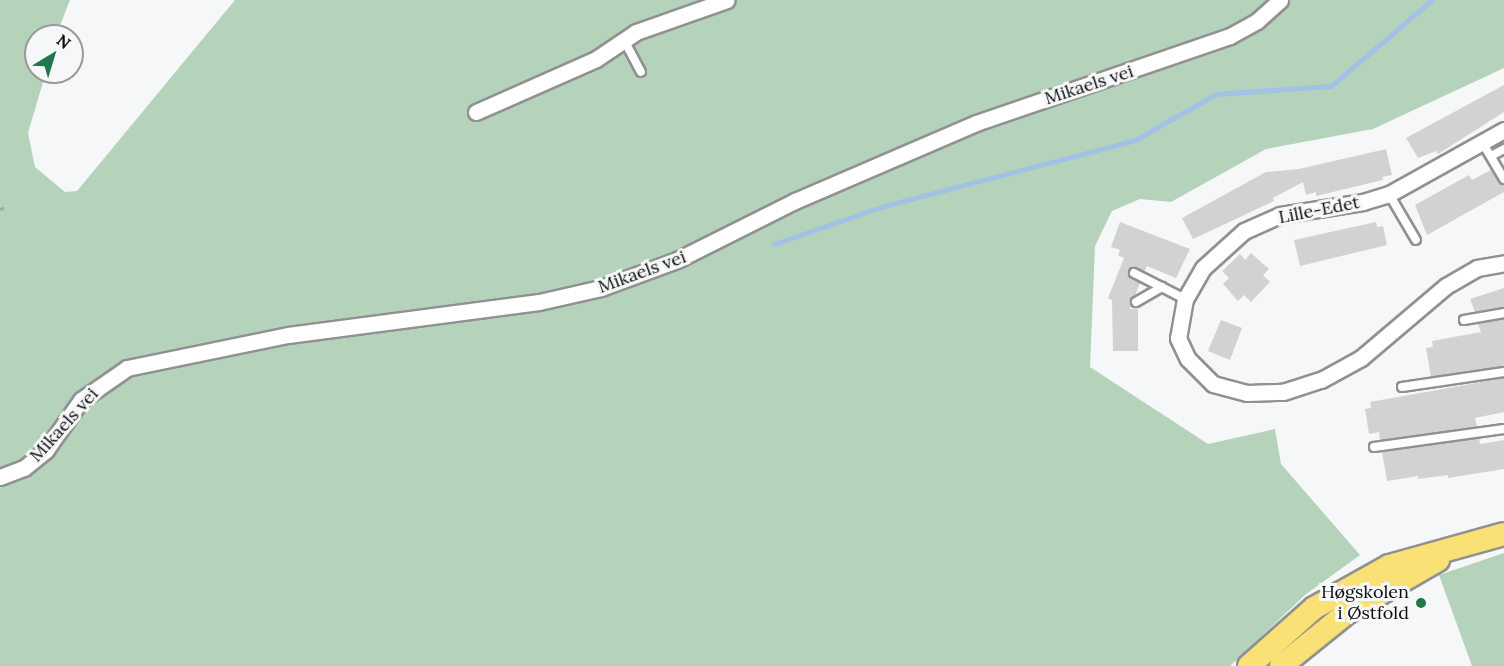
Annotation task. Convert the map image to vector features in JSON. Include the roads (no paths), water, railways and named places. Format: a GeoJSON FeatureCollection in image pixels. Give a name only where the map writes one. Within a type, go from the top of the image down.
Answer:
{"type":"FeatureCollection","features":[{"type":"Feature","properties":{"kind":"main road"},"geometry":{"type":"LineString","coordinates":[[1249,666],[1314,608],[1389,566],[1504,534]]}},
{"type":"Feature","properties":{"kind":"main road"},"geometry":{"type":"LineString","coordinates":[[1281,666],[1348,612],[1466,545]]}},
{"type":"Feature","properties":{"kind":"street"},"geometry":{"type":"LineString","coordinates":[[476,112],[596,60],[646,28],[728,0]]}},
{"type":"Feature","properties":{"kind":"street","name":"Mikaels vei"},"geometry":{"type":"LineString","coordinates":[[0,477],[24,468],[46,450],[81,400],[127,368],[288,335],[539,302],[601,288],[677,260],[795,201],[976,123],[1230,36],[1257,21],[1280,0]]}},
{"type":"Feature","properties":{"kind":"street","name":"Lille-Edet"},"geometry":{"type":"LineString","coordinates":[[1504,130],[1389,194],[1363,202],[1280,215],[1244,231],[1203,268],[1185,299],[1178,338],[1188,359],[1213,384],[1247,393],[1283,392],[1321,380],[1361,358],[1446,286],[1477,268],[1504,263]]}},
{"type":"Feature","properties":{"kind":"lane"},"geometry":{"type":"LineString","coordinates":[[624,40],[641,72]]}},
{"type":"Feature","properties":{"kind":"lane"},"geometry":{"type":"LineString","coordinates":[[1482,142],[1504,178]]}},
{"type":"Feature","properties":{"kind":"lane"},"geometry":{"type":"LineString","coordinates":[[1491,156],[1504,149]]}},
{"type":"Feature","properties":{"kind":"lane"},"geometry":{"type":"LineString","coordinates":[[1389,194],[1416,240]]}},
{"type":"Feature","properties":{"kind":"lane"},"geometry":{"type":"LineString","coordinates":[[1134,273],[1185,299]]}},
{"type":"Feature","properties":{"kind":"lane"},"geometry":{"type":"LineString","coordinates":[[1136,302],[1162,287]]}},
{"type":"Feature","properties":{"kind":"lane"},"geometry":{"type":"LineString","coordinates":[[1464,320],[1504,313]]}},
{"type":"Feature","properties":{"kind":"lane"},"geometry":{"type":"LineString","coordinates":[[1402,387],[1504,372]]}},
{"type":"Feature","properties":{"kind":"lane"},"geometry":{"type":"LineString","coordinates":[[1374,447],[1504,429]]}},
{"type":"Feature","properties":{"kind":"waterway"},"geometry":{"type":"LineString","coordinates":[[774,244],[884,206],[1135,140],[1216,94],[1331,86],[1432,0]]}},
{"type":"Feature","properties":{"kind":"place","name":"Høgskolen i Østfold"},"geometry":{"type":"Point","coordinates":[1421,603]}}]}
